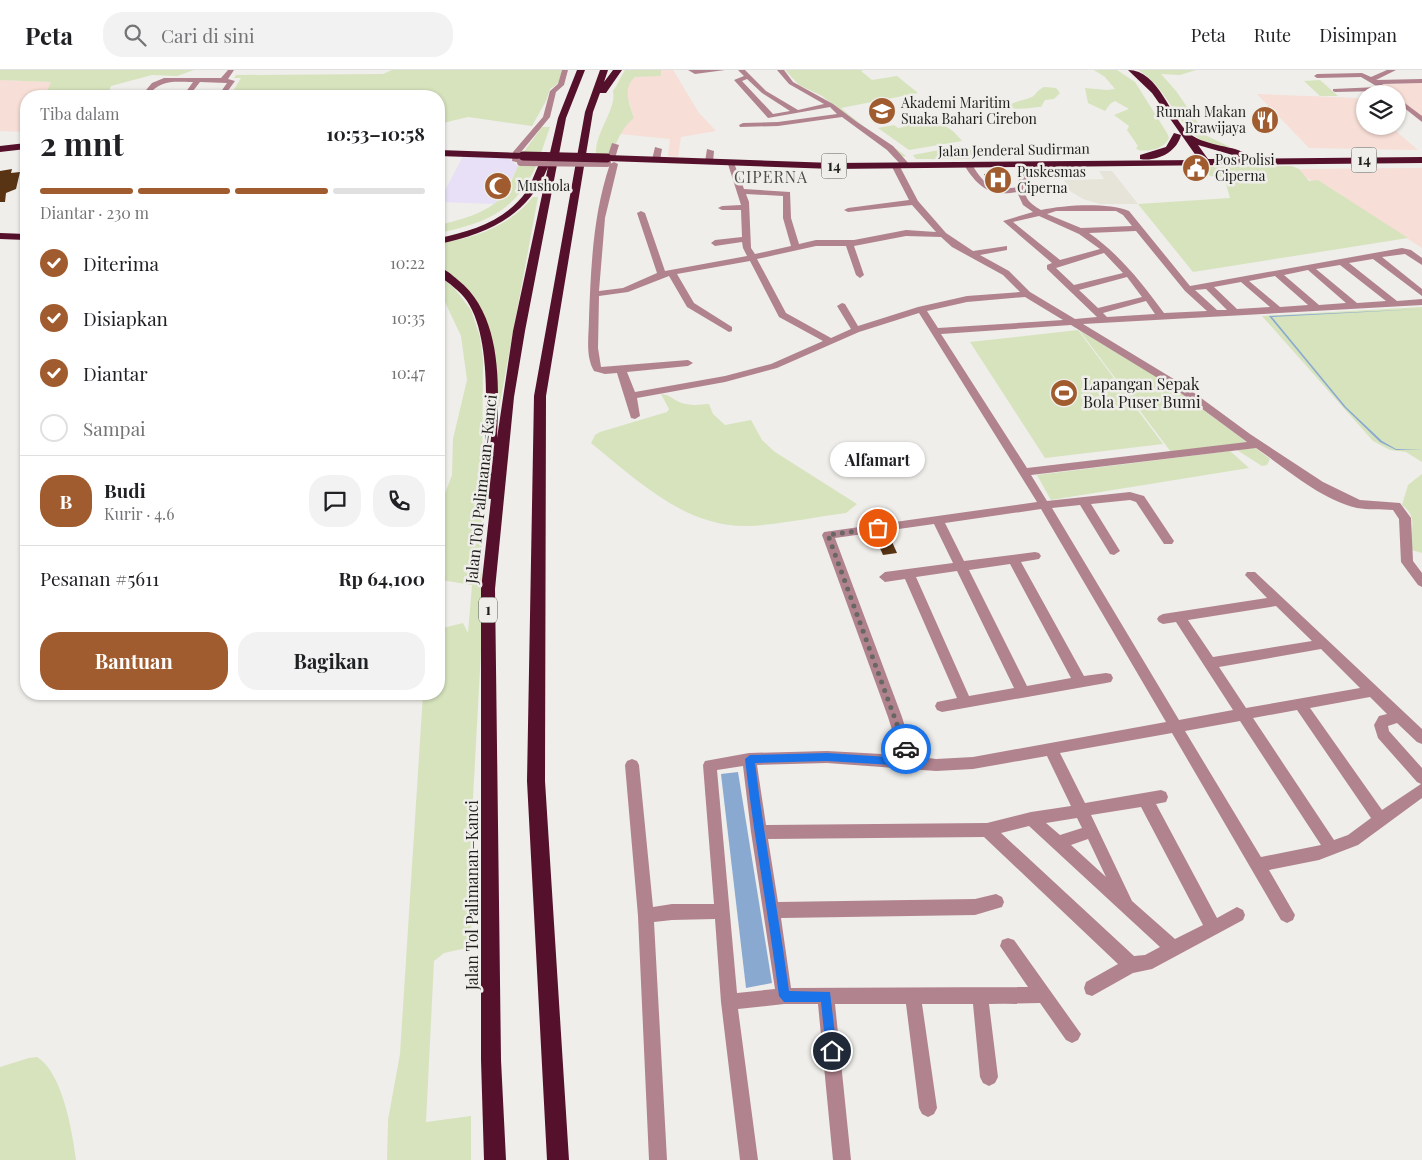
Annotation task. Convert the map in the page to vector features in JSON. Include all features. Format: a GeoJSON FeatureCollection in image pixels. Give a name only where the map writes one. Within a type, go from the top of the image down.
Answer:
{"type":"FeatureCollection","features":[{"type":"Feature","properties":{"kind":"highway","name":"Jalan Tol Palimanan–Kanci"},"geometry":{"type":"LineString","coordinates":[[495,1160],[491,1060],[488,589],[508,397],[562,118],[581,70]]}},
{"type":"Feature","properties":{"kind":"highway"},"geometry":{"type":"LineString","coordinates":[[558,1160],[536,781],[540,396],[588,118],[604,70]]}},
{"type":"Feature","properties":{"kind":"highway"},"geometry":{"type":"LineString","coordinates":[[588,118],[610,78],[618,70]]}},
{"type":"Feature","properties":{"kind":"highway"},"geometry":{"type":"LineString","coordinates":[[1127,70],[1146,85],[1181,135],[1205,162]]}},
{"type":"Feature","properties":{"kind":"highway"},"geometry":{"type":"LineString","coordinates":[[1132,70],[1150,85],[1181,135],[1194,162]]}},
{"type":"Feature","properties":{"kind":"highway"},"geometry":{"type":"LineString","coordinates":[[445,240],[471,234],[498,223],[514,211],[540,178],[552,140],[562,118]]}},
{"type":"Feature","properties":{"kind":"highway"},"geometry":{"type":"LineString","coordinates":[[1181,135],[1216,149],[1275,161]]}},
{"type":"Feature","properties":{"kind":"highway"},"geometry":{"type":"LineString","coordinates":[[1107,163],[1165,151],[1172,147],[1181,135]]}},
{"type":"Feature","properties":{"kind":"highway"},"geometry":{"type":"LineString","coordinates":[[0,138],[20,139]]}},
{"type":"Feature","properties":{"kind":"highway"},"geometry":{"type":"LineString","coordinates":[[0,149],[20,147]]}},
{"type":"Feature","properties":{"kind":"highway","name":"14"},"geometry":{"type":"LineString","coordinates":[[445,153],[609,161]]}},
{"type":"Feature","properties":{"kind":"highway","name":"Jalan Jenderal Sudirman"},"geometry":{"type":"LineString","coordinates":[[609,161],[628,159],[833,166],[1422,160]]}},
{"type":"Feature","properties":{"kind":"highway"},"geometry":{"type":"LineString","coordinates":[[0,229],[20,230]]}},
{"type":"Feature","properties":{"kind":"highway"},"geometry":{"type":"LineString","coordinates":[[0,236],[20,237]]}},
{"type":"Feature","properties":{"kind":"highway"},"geometry":{"type":"LineString","coordinates":[[445,275],[452,280],[476,307],[489,351],[488,589]]}},
{"type":"Feature","properties":{"kind":"street"},"geometry":{"type":"LineString","coordinates":[[520,158],[529,136],[546,117],[553,90],[561,85],[566,70]]}},
{"type":"Feature","properties":{"kind":"street"},"geometry":{"type":"LineString","coordinates":[[691,70],[695,72],[722,70]]}},
{"type":"Feature","properties":{"kind":"street"},"geometry":{"type":"LineString","coordinates":[[741,70],[764,92],[797,112]]}},
{"type":"Feature","properties":{"kind":"street"},"geometry":{"type":"LineString","coordinates":[[780,70],[791,82],[831,106],[896,153],[906,165]]}},
{"type":"Feature","properties":{"kind":"street"},"geometry":{"type":"LineString","coordinates":[[1367,70],[1383,75]]}},
{"type":"Feature","properties":{"kind":"street"},"geometry":{"type":"LineString","coordinates":[[1374,80],[1393,70]]}},
{"type":"Feature","properties":{"kind":"street"},"geometry":{"type":"LineString","coordinates":[[149,90],[154,84],[164,80],[198,80],[227,75],[232,81],[225,90]]}},
{"type":"Feature","properties":{"kind":"street"},"geometry":{"type":"LineString","coordinates":[[1318,76],[1362,75],[1380,85]]}},
{"type":"Feature","properties":{"kind":"street"},"geometry":{"type":"LineString","coordinates":[[748,77],[737,80],[778,124]]}},
{"type":"Feature","properties":{"kind":"street"},"geometry":{"type":"LineString","coordinates":[[190,90],[198,80]]}},
{"type":"Feature","properties":{"kind":"street"},"geometry":{"type":"LineString","coordinates":[[1374,80],[1422,81]]}},
{"type":"Feature","properties":{"kind":"street"},"geometry":{"type":"LineString","coordinates":[[1335,90],[1356,90]]}},
{"type":"Feature","properties":{"kind":"street"},"geometry":{"type":"LineString","coordinates":[[771,116],[831,106]]}},
{"type":"Feature","properties":{"kind":"street"},"geometry":{"type":"LineString","coordinates":[[1406,107],[1422,120]]}},
{"type":"Feature","properties":{"kind":"street"},"geometry":{"type":"LineString","coordinates":[[742,125],[778,124],[843,115]]}},
{"type":"Feature","properties":{"kind":"street"},"geometry":{"type":"LineString","coordinates":[[615,145],[609,161],[597,258],[594,362],[596,369],[600,371],[621,370],[688,362]]}},
{"type":"Feature","properties":{"kind":"street"},"geometry":{"type":"LineString","coordinates":[[656,160],[658,149]]}},
{"type":"Feature","properties":{"kind":"street"},"geometry":{"type":"LineString","coordinates":[[709,162],[710,151]]}},
{"type":"Feature","properties":{"kind":"street"},"geometry":{"type":"LineString","coordinates":[[828,156],[833,166]]}},
{"type":"Feature","properties":{"kind":"street"},"geometry":{"type":"LineString","coordinates":[[730,163],[742,191],[744,239],[751,258],[782,315],[830,341]]}},
{"type":"Feature","properties":{"kind":"street"},"geometry":{"type":"LineString","coordinates":[[1027,164],[1022,189],[1023,201],[1039,212],[1080,231],[1107,250],[1129,274],[1161,316]]}},
{"type":"Feature","properties":{"kind":"street"},"geometry":{"type":"LineString","coordinates":[[895,165],[914,202],[943,235],[971,254],[1006,273],[1027,294],[1178,386],[1258,444],[1341,498],[1359,504],[1387,504],[1399,508],[1405,518],[1407,562],[1422,582]]}},
{"type":"Feature","properties":{"kind":"street"},"geometry":{"type":"LineString","coordinates":[[968,165],[978,183],[987,189],[1003,191],[1022,189]]}},
{"type":"Feature","properties":{"kind":"street"},"geometry":{"type":"LineString","coordinates":[[742,191],[788,194],[786,218],[796,248]]}},
{"type":"Feature","properties":{"kind":"street"},"geometry":{"type":"LineString","coordinates":[[848,210],[914,202]]}},
{"type":"Feature","properties":{"kind":"street"},"geometry":{"type":"LineString","coordinates":[[722,208],[744,207]]}},
{"type":"Feature","properties":{"kind":"street"},"geometry":{"type":"LineString","coordinates":[[1058,263],[1007,221],[1056,209],[1111,208],[1126,214],[1188,289],[1216,314]]}},
{"type":"Feature","properties":{"kind":"street"},"geometry":{"type":"LineString","coordinates":[[641,213],[667,273],[690,305],[729,329]]}},
{"type":"Feature","properties":{"kind":"street"},"geometry":{"type":"LineString","coordinates":[[1080,231],[1138,228]]}},
{"type":"Feature","properties":{"kind":"street"},"geometry":{"type":"LineString","coordinates":[[595,294],[625,290],[667,273],[816,244],[849,243],[894,234],[943,235]]}},
{"type":"Feature","properties":{"kind":"street"},"geometry":{"type":"LineString","coordinates":[[714,243],[744,239]]}},
{"type":"Feature","properties":{"kind":"street"},"geometry":{"type":"LineString","coordinates":[[849,243],[860,275]]}},
{"type":"Feature","properties":{"kind":"street"},"geometry":{"type":"LineString","coordinates":[[971,254],[1004,248]]}},
{"type":"Feature","properties":{"kind":"street"},"geometry":{"type":"LineString","coordinates":[[1104,320],[1098,311],[1050,268],[1058,263],[1107,250]]}},
{"type":"Feature","properties":{"kind":"street"},"geometry":{"type":"LineString","coordinates":[[1188,289],[1404,251],[1422,262]]}},
{"type":"Feature","properties":{"kind":"street"},"geometry":{"type":"LineString","coordinates":[[1374,256],[1422,293]]}},
{"type":"Feature","properties":{"kind":"street"},"geometry":{"type":"LineString","coordinates":[[1343,263],[1394,303]]}},
{"type":"Feature","properties":{"kind":"street"},"geometry":{"type":"LineString","coordinates":[[1310,268],[1355,306]]}},
{"type":"Feature","properties":{"kind":"street"},"geometry":{"type":"LineString","coordinates":[[1075,288],[1129,274]]}},
{"type":"Feature","properties":{"kind":"street"},"geometry":{"type":"LineString","coordinates":[[1278,274],[1316,308]]}},
{"type":"Feature","properties":{"kind":"street"},"geometry":{"type":"LineString","coordinates":[[1242,279],[1278,310]]}},
{"type":"Feature","properties":{"kind":"street"},"geometry":{"type":"LineString","coordinates":[[1207,285],[1235,312]]}},
{"type":"Feature","properties":{"kind":"street"},"geometry":{"type":"LineString","coordinates":[[631,396],[741,375],[774,366],[856,330],[921,309],[967,299],[1027,294]]}},
{"type":"Feature","properties":{"kind":"street"},"geometry":{"type":"LineString","coordinates":[[1098,311],[1148,298]]}},
{"type":"Feature","properties":{"kind":"street"},"geometry":{"type":"LineString","coordinates":[[937,331],[1070,321],[1422,302]]}},
{"type":"Feature","properties":{"kind":"street"},"geometry":{"type":"LineString","coordinates":[[842,306],[856,330]]}},
{"type":"Feature","properties":{"kind":"street"},"geometry":{"type":"LineString","coordinates":[[921,309],[937,331],[1045,506],[1287,916]]}},
{"type":"Feature","properties":{"kind":"street"},"geometry":{"type":"LineString","coordinates":[[621,370],[631,396],[635,416]]}},
{"type":"Feature","properties":{"kind":"street"},"geometry":{"type":"LineString","coordinates":[[1024,472],[1258,444]]}},
{"type":"Feature","properties":{"kind":"street"},"geometry":{"type":"LineString","coordinates":[[909,762],[895,717],[828,535],[1045,506],[1136,497],[1168,540]]}},
{"type":"Feature","properties":{"kind":"street"},"geometry":{"type":"LineString","coordinates":[[1084,502],[1114,551]]}},
{"type":"Feature","properties":{"kind":"street"},"geometry":{"type":"LineString","coordinates":[[938,520],[1023,692]]}},
{"type":"Feature","properties":{"kind":"street"},"geometry":{"type":"LineString","coordinates":[[885,577],[1035,556]]}},
{"type":"Feature","properties":{"kind":"street"},"geometry":{"type":"LineString","coordinates":[[1012,559],[1080,682]]}},
{"type":"Feature","properties":{"kind":"street"},"geometry":{"type":"LineString","coordinates":[[908,574],[965,702]]}},
{"type":"Feature","properties":{"kind":"street"},"geometry":{"type":"LineString","coordinates":[[1251,576],[1422,738]]}},
{"type":"Feature","properties":{"kind":"street"},"geometry":{"type":"LineString","coordinates":[[1163,620],[1278,600]]}},
{"type":"Feature","properties":{"kind":"street"},"geometry":{"type":"LineString","coordinates":[[1179,617],[1331,848]]}},
{"type":"Feature","properties":{"kind":"street"},"geometry":{"type":"LineString","coordinates":[[1210,664],[1322,644]]}},
{"type":"Feature","properties":{"kind":"street"},"geometry":{"type":"LineString","coordinates":[[942,706],[1106,678]]}},
{"type":"Feature","properties":{"kind":"street"},"geometry":{"type":"LineString","coordinates":[[749,1160],[729,1002],[710,765],[745,760],[827,757],[936,765],[973,763],[1372,691]]}},
{"type":"Feature","properties":{"kind":"street"},"geometry":{"type":"LineString","coordinates":[[1300,704],[1380,819]]}},
{"type":"Feature","properties":{"kind":"street"},"geometry":{"type":"LineString","coordinates":[[1399,716],[1384,720],[1382,725],[1383,734],[1422,778]]}},
{"type":"Feature","properties":{"kind":"street"},"geometry":{"type":"LineString","coordinates":[[1051,749],[1129,906]]}},
{"type":"Feature","properties":{"kind":"street"},"geometry":{"type":"LineString","coordinates":[[745,760],[773,910],[784,996]]}},
{"type":"Feature","properties":{"kind":"street"},"geometry":{"type":"LineString","coordinates":[[632,765],[646,916],[658,1160]]}},
{"type":"Feature","properties":{"kind":"street"},"geometry":{"type":"LineString","coordinates":[[1257,865],[1331,848],[1353,840],[1422,790]]}},
{"type":"Feature","properties":{"kind":"street"},"geometry":{"type":"LineString","coordinates":[[758,832],[986,830],[1031,819],[1161,797]]}},
{"type":"Feature","properties":{"kind":"street"},"geometry":{"type":"LineString","coordinates":[[1143,800],[1148,804],[1213,927]]}},
{"type":"Feature","properties":{"kind":"street"},"geometry":{"type":"LineString","coordinates":[[1031,819],[1129,906],[1174,949]]}},
{"type":"Feature","properties":{"kind":"street"},"geometry":{"type":"LineString","coordinates":[[986,830],[1131,965]]}},
{"type":"Feature","properties":{"kind":"street"},"geometry":{"type":"LineString","coordinates":[[1058,843],[1092,831]]}},
{"type":"Feature","properties":{"kind":"street"},"geometry":{"type":"LineString","coordinates":[[773,910],[975,907],[996,902]]}},
{"type":"Feature","properties":{"kind":"street"},"geometry":{"type":"LineString","coordinates":[[646,916],[672,912],[722,911]]}},
{"type":"Feature","properties":{"kind":"street"},"geometry":{"type":"LineString","coordinates":[[1092,988],[1131,965],[1146,964],[1237,915]]}},
{"type":"Feature","properties":{"kind":"street"},"geometry":{"type":"LineString","coordinates":[[1008,946],[1072,1034]]}},
{"type":"Feature","properties":{"kind":"street"},"geometry":{"type":"LineString","coordinates":[[980,995],[989,1077]]}},
{"type":"Feature","properties":{"kind":"street"},"geometry":{"type":"LineString","coordinates":[[729,1002],[784,996],[1043,995]]}},
{"type":"Feature","properties":{"kind":"street"},"geometry":{"type":"LineString","coordinates":[[826,996],[842,1160]]}},
{"type":"Feature","properties":{"kind":"street"},"geometry":{"type":"LineString","coordinates":[[913,996],[928,1108]]}},
{"type":"Feature","properties":{"kind":"shaded area"},"geometry":{"type":"Polygon","coordinates":[[[661,70],[673,70],[699,113],[716,131],[681,137],[678,157],[668,156],[670,139],[620,134],[628,122],[634,118],[626,91],[630,82],[635,77],[661,75],[661,70]]]}},
{"type":"Feature","properties":{"kind":"shaded area"},"geometry":{"type":"Polygon","coordinates":[[[0,80],[52,82],[48,90],[20,90],[20,132],[0,131],[0,80]]]}},
{"type":"Feature","properties":{"kind":"shaded area"},"geometry":{"type":"Polygon","coordinates":[[[1422,83],[1422,118],[1406,105],[1406,85],[1380,84],[1422,83]]]}},
{"type":"Feature","properties":{"kind":"shaded area"},"geometry":{"type":"Polygon","coordinates":[[[1257,94],[1356,98],[1356,135],[1400,135],[1418,150],[1309,148],[1257,94]]]}},
{"type":"Feature","properties":{"kind":"shaded area"},"geometry":{"type":"Polygon","coordinates":[[[463,156],[508,158],[518,166],[503,196],[494,204],[445,202],[445,190],[463,156]]]}},
{"type":"Feature","properties":{"kind":"shaded area"},"geometry":{"type":"Polygon","coordinates":[[[1422,168],[1422,248],[1318,180],[1312,181],[1302,175],[1299,169],[1422,168]]]}},
{"type":"Feature","properties":{"kind":"shaded area"},"geometry":{"type":"Polygon","coordinates":[[[1099,171],[1112,171],[1138,204],[1100,204],[1083,199],[1070,191],[1064,180],[1104,179],[1099,171]]]}},
{"type":"Feature","properties":{"kind":"green space"},"geometry":{"type":"Polygon","coordinates":[[[0,70],[194,70],[177,76],[152,75],[111,86],[110,90],[48,90],[51,82],[0,80],[0,70]]]}},
{"type":"Feature","properties":{"kind":"green space"},"geometry":{"type":"Polygon","coordinates":[[[392,70],[562,70],[559,83],[550,89],[546,101],[532,126],[468,117],[445,123],[445,90],[234,90],[241,78],[234,78],[236,75],[383,74],[392,70]]]}},
{"type":"Feature","properties":{"kind":"green space"},"geometry":{"type":"Polygon","coordinates":[[[625,70],[661,70],[661,76],[635,77],[628,91],[634,118],[623,130],[612,154],[596,154],[599,137],[612,105],[613,91],[625,70]]]}},
{"type":"Feature","properties":{"kind":"green space"},"geometry":{"type":"Polygon","coordinates":[[[785,70],[864,70],[861,71],[872,80],[897,76],[918,93],[841,108],[906,156],[902,157],[822,96],[799,85],[785,70]]]}},
{"type":"Feature","properties":{"kind":"green space"},"geometry":{"type":"Polygon","coordinates":[[[1094,70],[1117,70],[1135,82],[1167,133],[1169,138],[1164,145],[1147,151],[1138,150],[1136,148],[1138,146],[1127,130],[1129,126],[1114,115],[1129,109],[1115,101],[1105,111],[1088,103],[1085,88],[1115,89],[1105,77],[1094,70]]]}},
{"type":"Feature","properties":{"kind":"green space"},"geometry":{"type":"Polygon","coordinates":[[[1138,70],[1196,70],[1180,75],[1161,74],[1176,91],[1207,136],[1230,147],[1214,146],[1200,139],[1189,130],[1161,91],[1138,70]]]}},
{"type":"Feature","properties":{"kind":"green space"},"geometry":{"type":"Polygon","coordinates":[[[1320,80],[1338,96],[1320,96],[1304,81],[1320,80]]]}},
{"type":"Feature","properties":{"kind":"green space"},"geometry":{"type":"Polygon","coordinates":[[[1044,87],[1056,88],[1060,93],[1054,99],[1045,100],[1041,107],[1020,109],[1009,107],[1016,102],[1032,97],[1044,87]]]}},
{"type":"Feature","properties":{"kind":"green space"},"geometry":{"type":"Polygon","coordinates":[[[933,117],[954,132],[962,141],[909,150],[878,128],[894,125],[898,128],[904,127],[900,123],[933,117]]]}},
{"type":"Feature","properties":{"kind":"green space"},"geometry":{"type":"Polygon","coordinates":[[[542,127],[550,127],[541,153],[523,153],[542,127]]]}},
{"type":"Feature","properties":{"kind":"green space"},"geometry":{"type":"Polygon","coordinates":[[[960,146],[964,151],[971,150],[974,159],[916,159],[913,155],[960,146]]]}},
{"type":"Feature","properties":{"kind":"green space"},"geometry":{"type":"Polygon","coordinates":[[[518,166],[536,166],[528,182],[508,205],[497,213],[471,225],[445,232],[445,224],[481,212],[496,203],[507,190],[518,166]]]}},
{"type":"Feature","properties":{"kind":"green space"},"geometry":{"type":"Polygon","coordinates":[[[1292,166],[1299,169],[1309,181],[1318,180],[1408,238],[1193,272],[1138,204],[1230,198],[1224,177],[1210,176],[1205,167],[1292,166]]]}},
{"type":"Feature","properties":{"kind":"green space"},"geometry":{"type":"Polygon","coordinates":[[[533,197],[538,197],[499,408],[491,340],[487,325],[475,299],[466,288],[445,271],[445,242],[466,238],[491,229],[524,207],[533,197]]]}},
{"type":"Feature","properties":{"kind":"green space"},"geometry":{"type":"Polygon","coordinates":[[[445,280],[454,288],[471,310],[480,337],[483,360],[481,651],[473,798],[471,947],[444,953],[434,961],[426,1122],[471,1116],[471,1160],[387,1160],[388,1120],[400,1054],[423,700],[445,700],[445,628],[463,623],[468,633],[472,585],[445,581],[445,493],[452,475],[453,439],[467,380],[461,336],[445,302],[445,280]]]}},
{"type":"Feature","properties":{"kind":"green space"},"geometry":{"type":"Polygon","coordinates":[[[1422,307],[1422,462],[1406,452],[1390,450],[1373,441],[1262,316],[1422,307]]]}},
{"type":"Feature","properties":{"kind":"green space","name":"Lapangan Sepak Bola Puser Bumi"},"geometry":{"type":"Polygon","coordinates":[[[1078,330],[1163,444],[1045,458],[970,342],[1078,330]]]}},
{"type":"Feature","properties":{"kind":"green space"},"geometry":{"type":"Polygon","coordinates":[[[1079,330],[1171,385],[1248,443],[1171,452],[1079,330]]]}},
{"type":"Feature","properties":{"kind":"green space"},"geometry":{"type":"Polygon","coordinates":[[[661,394],[686,404],[709,404],[713,414],[725,425],[751,420],[762,440],[775,452],[857,504],[846,513],[784,523],[747,526],[724,524],[702,519],[682,510],[644,485],[591,443],[595,435],[600,432],[667,412],[669,409],[661,394]]]}},
{"type":"Feature","properties":{"kind":"green space"},"geometry":{"type":"Polygon","coordinates":[[[1254,447],[1270,459],[1267,465],[1262,466],[1237,450],[1254,447]]]}},
{"type":"Feature","properties":{"kind":"green space"},"geometry":{"type":"Polygon","coordinates":[[[1230,451],[1249,468],[1051,500],[1037,475],[1230,451]]]}},
{"type":"Feature","properties":{"kind":"green space"},"geometry":{"type":"Polygon","coordinates":[[[1422,474],[1422,553],[1408,549],[1412,531],[1412,520],[1407,509],[1402,505],[1408,485],[1422,474]]]}},
{"type":"Feature","properties":{"kind":"green space"},"geometry":{"type":"Polygon","coordinates":[[[37,1057],[54,1076],[60,1089],[69,1119],[76,1160],[0,1160],[0,1067],[37,1057]]]}},
{"type":"Feature","properties":{"kind":"water"},"geometry":{"type":"Polygon","coordinates":[[[1422,309],[1272,317],[1346,407],[1382,441],[1396,449],[1422,449],[1396,450],[1380,442],[1344,407],[1269,316],[1422,309]]]}},
{"type":"Feature","properties":{"kind":"water"},"geometry":{"type":"Polygon","coordinates":[[[738,772],[772,983],[746,988],[721,774],[738,772]]]}},
{"type":"Feature","properties":{"kind":"building"},"geometry":{"type":"Polygon","coordinates":[[[12,169],[11,173],[20,172],[16,189],[6,193],[5,202],[0,202],[0,171],[12,169]]]}},
{"type":"Feature","properties":{"kind":"building","name":"Puskesmas Ciperna"},"geometry":{"type":"Polygon","coordinates":[[[1004,173],[1011,186],[995,185],[988,181],[984,174],[1004,173]]]}},
{"type":"Feature","properties":{"kind":"building"},"geometry":{"type":"Polygon","coordinates":[[[889,535],[897,553],[883,555],[875,537],[889,535]]]}},
{"type":"Feature","properties":{"kind":"way so far"},"geometry":{"type":"LineString","coordinates":[[878,528],[828,535],[906,749]]}},
{"type":"Feature","properties":{"kind":"place","name":"Akademi Maritim Suaka Bahari Cirebon"},"geometry":{"type":"Point","coordinates":[882,111]}},
{"type":"Feature","properties":{"kind":"place","name":"Rumah Makan Brawijaya"},"geometry":{"type":"Point","coordinates":[1265,120]}},
{"type":"Feature","properties":{"kind":"place","name":"Pos Polisi Ciperna"},"geometry":{"type":"Point","coordinates":[1196,168]}},
{"type":"Feature","properties":{"kind":"place","name":"Puskesmas Ciperna"},"geometry":{"type":"Point","coordinates":[998,180]}},
{"type":"Feature","properties":{"kind":"place","name":"Mushola"},"geometry":{"type":"Point","coordinates":[498,186]}},
{"type":"Feature","properties":{"kind":"place","name":"Lapangan Sepak Bola Puser Bumi"},"geometry":{"type":"Point","coordinates":[1064,393]}},
{"type":"Feature","properties":{"kind":"place","name":"Alfamart"},"geometry":{"type":"Point","coordinates":[878,528]}},
{"type":"Feature","properties":{"kind":"district","name":"CIPERNA"},"geometry":{"type":"Point","coordinates":[771,177]}},
{"type":"Feature","properties":{"kind":"route"},"geometry":{"type":"LineString","coordinates":[[832,1051],[826,996],[784,996],[773,910],[758,832],[750,759],[827,757],[909,762],[906,749]]}}]}
